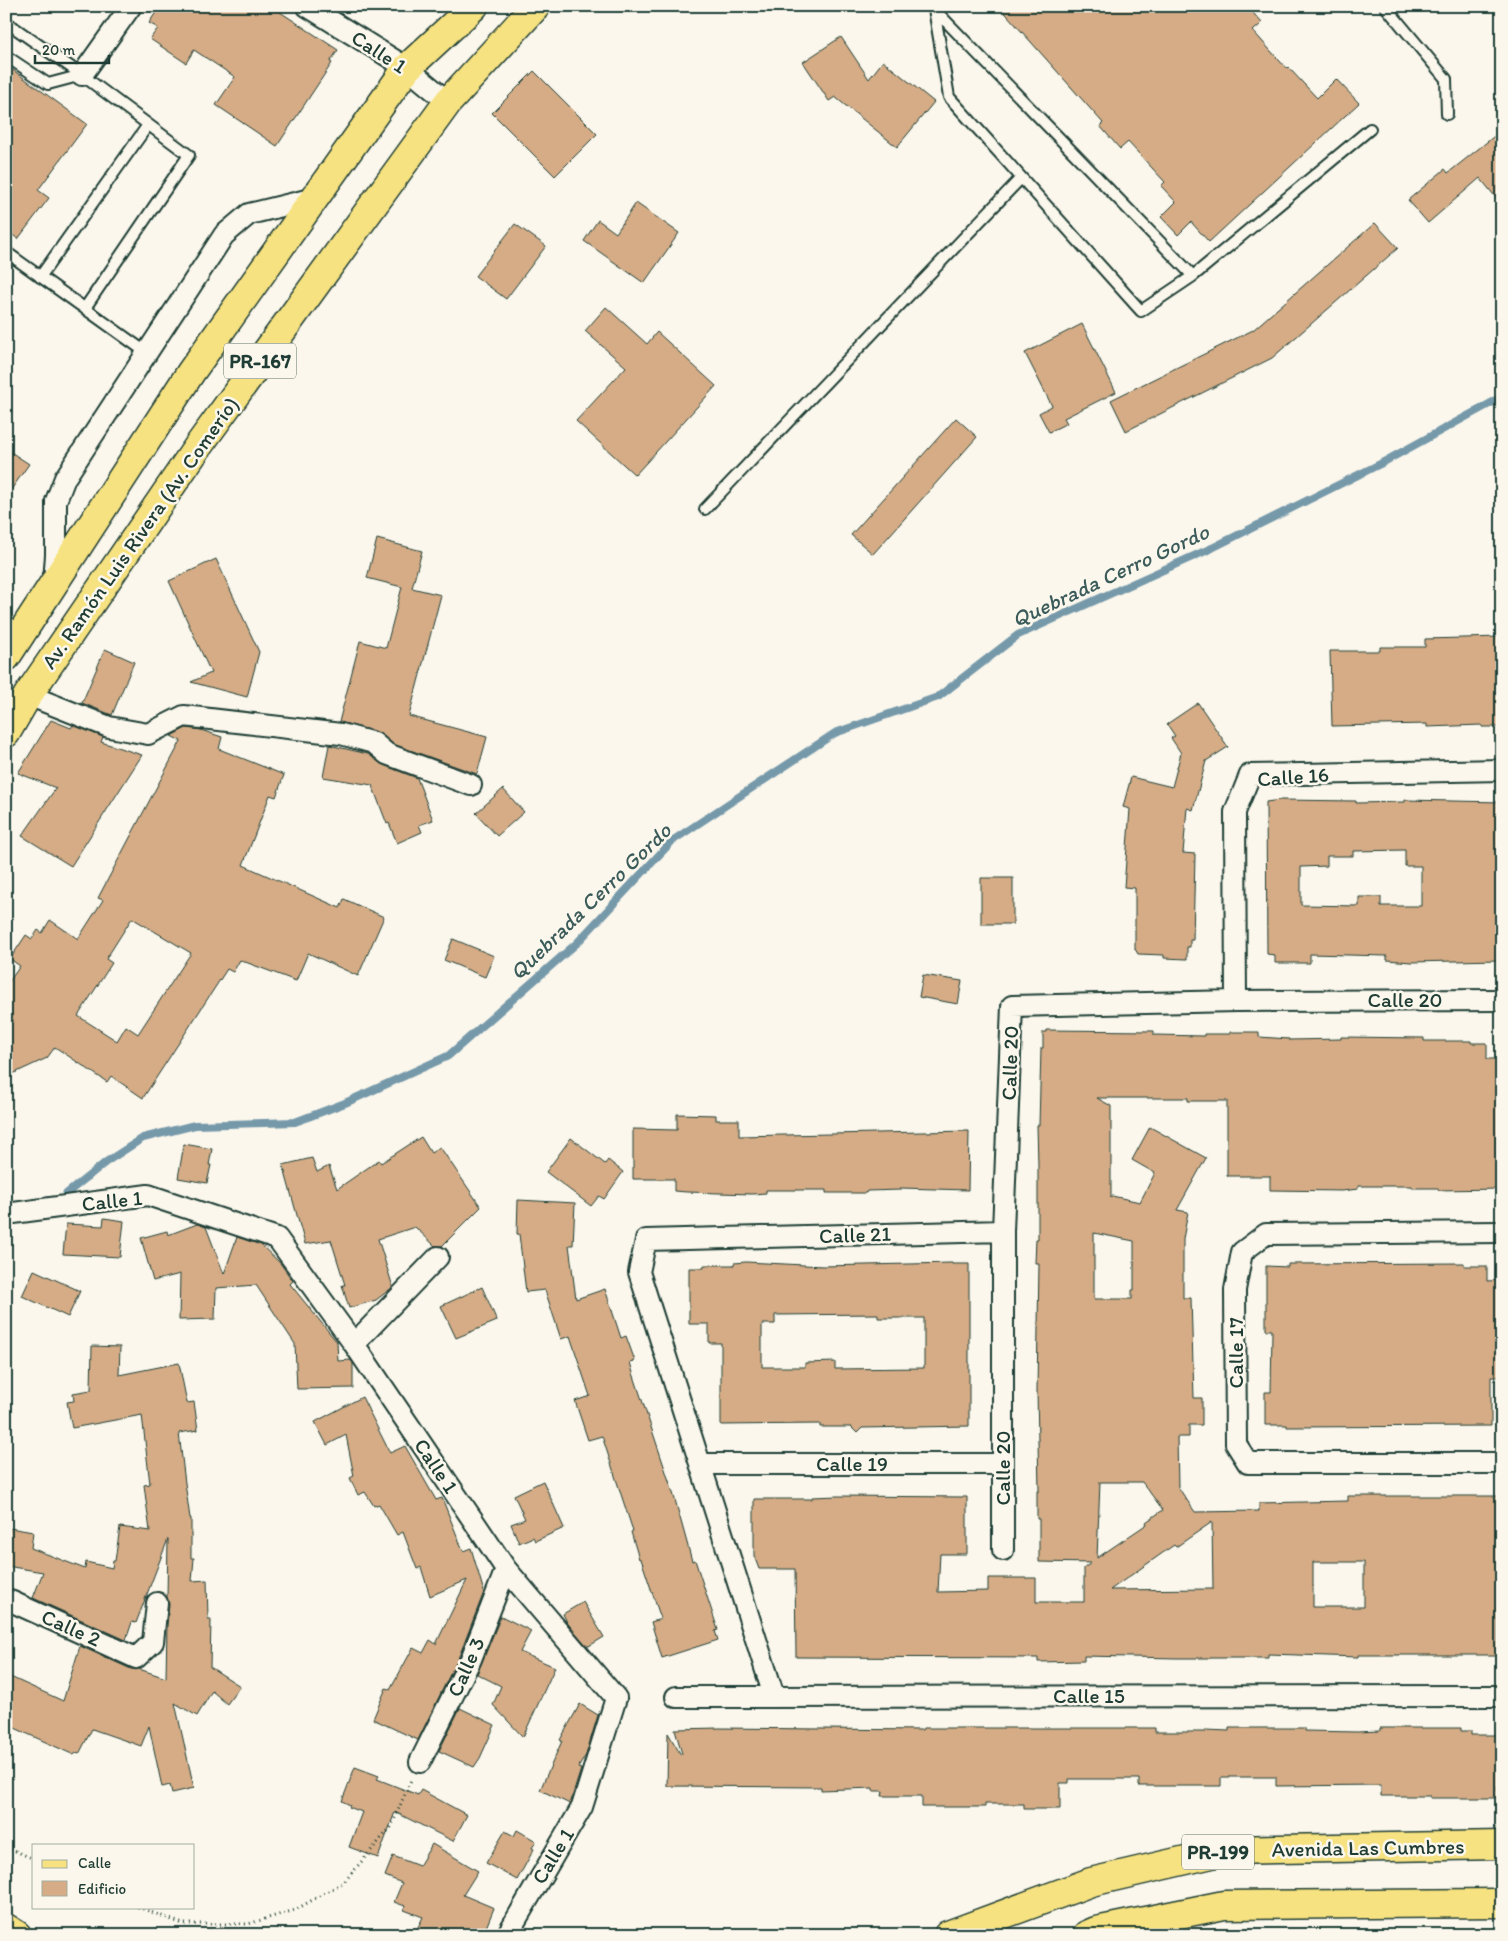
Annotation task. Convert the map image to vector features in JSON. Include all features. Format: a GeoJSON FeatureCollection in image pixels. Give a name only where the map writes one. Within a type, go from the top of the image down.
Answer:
{"type":"FeatureCollection","features":[{"type":"Feature","properties":{"kind":"main road","name":"Av. Ramón Luis Rivera (Av. Comerío)"},"geometry":{"type":"LineString","coordinates":[[6,657],[191,372],[407,68],[474,6]]}},
{"type":"Feature","properties":{"kind":"main road","name":"Av. Ramón Luis Rivera (Av. Comerío)"},"geometry":{"type":"LineString","coordinates":[[6,733],[28,695],[199,445],[448,102],[536,6]]}},
{"type":"Feature","properties":{"kind":"main road","name":"Avenida Las Cumbres"},"geometry":{"type":"LineString","coordinates":[[948,1935],[1091,1882],[1229,1850],[1502,1846]]}},
{"type":"Feature","properties":{"kind":"main road"},"geometry":{"type":"LineString","coordinates":[[1087,1935],[1096,1931],[1224,1905],[1502,1903]]}},
{"type":"Feature","properties":{"kind":"main road"},"geometry":{"type":"LineString","coordinates":[[6,1928],[17,1935]]}},
{"type":"Feature","properties":{"kind":"street"},"geometry":{"type":"LineString","coordinates":[[82,75],[131,6]]}},
{"type":"Feature","properties":{"kind":"street","name":"Calle 1"},"geometry":{"type":"LineString","coordinates":[[307,6],[407,68],[448,102]]}},
{"type":"Feature","properties":{"kind":"street"},"geometry":{"type":"LineString","coordinates":[[53,584],[56,555],[56,501],[65,478],[224,235],[249,214],[315,198]]}},
{"type":"Feature","properties":{"kind":"street"},"geometry":{"type":"LineString","coordinates":[[28,695],[109,727],[148,734],[184,716],[341,734],[374,743],[387,754],[471,785]]}},
{"type":"Feature","properties":{"kind":"street","name":"Calle 16"},"geometry":{"type":"LineString","coordinates":[[1236,1001],[1235,812],[1250,775],[1502,770]]}},
{"type":"Feature","properties":{"kind":"street","name":"Calle 20"},"geometry":{"type":"LineString","coordinates":[[1004,1550],[1003,1231],[1012,1006],[1236,1001],[1502,1000]]}},
{"type":"Feature","properties":{"kind":"street","name":"Calle 1"},"geometry":{"type":"LineString","coordinates":[[6,1214],[148,1195],[277,1238],[354,1344],[506,1569],[616,1698],[582,1807],[506,1935]]}},
{"type":"Feature","properties":{"kind":"street","name":"Calle 21"},"geometry":{"type":"LineString","coordinates":[[700,1464],[639,1272],[646,1240],[1003,1231]]}},
{"type":"Feature","properties":{"kind":"street","name":"Calle 17"},"geometry":{"type":"LineString","coordinates":[[1502,1232],[1266,1234],[1242,1252],[1235,1290],[1236,1444],[1248,1463],[1502,1463]]}},
{"type":"Feature","properties":{"kind":"street"},"geometry":{"type":"LineString","coordinates":[[354,1344],[438,1256]]}},
{"type":"Feature","properties":{"kind":"street"},"geometry":{"type":"LineString","coordinates":[[700,1464],[774,1696]]}},
{"type":"Feature","properties":{"kind":"street","name":"Calle 19"},"geometry":{"type":"LineString","coordinates":[[700,1464],[1004,1464]]}},
{"type":"Feature","properties":{"kind":"street","name":"Calle 3"},"geometry":{"type":"LineString","coordinates":[[420,1762],[471,1659],[506,1569]]}},
{"type":"Feature","properties":{"kind":"street","name":"Calle 2"},"geometry":{"type":"LineString","coordinates":[[6,1599],[136,1658],[153,1642],[157,1603]]}},
{"type":"Feature","properties":{"kind":"street","name":"Calle 15"},"geometry":{"type":"LineString","coordinates":[[676,1697],[1502,1696]]}},
{"type":"Feature","properties":{"kind":"lane"},"geometry":{"type":"LineString","coordinates":[[1385,6],[1446,79],[1447,114]]}},
{"type":"Feature","properties":{"kind":"lane"},"geometry":{"type":"LineString","coordinates":[[932,8],[949,97],[1141,311],[1193,276],[1370,129]]}},
{"type":"Feature","properties":{"kind":"lane"},"geometry":{"type":"LineString","coordinates":[[932,8],[1193,276]]}},
{"type":"Feature","properties":{"kind":"lane"},"geometry":{"type":"LineString","coordinates":[[6,22],[82,75],[189,155],[85,308]]}},
{"type":"Feature","properties":{"kind":"lane"},"geometry":{"type":"LineString","coordinates":[[6,56],[48,84],[82,75]]}},
{"type":"Feature","properties":{"kind":"lane"},"geometry":{"type":"LineString","coordinates":[[40,277],[148,125]]}},
{"type":"Feature","properties":{"kind":"lane"},"geometry":{"type":"LineString","coordinates":[[705,509],[1020,178]]}},
{"type":"Feature","properties":{"kind":"lane"},"geometry":{"type":"LineString","coordinates":[[6,252],[147,353]]}},
{"type":"Feature","properties":{"kind":"path"},"geometry":{"type":"LineString","coordinates":[[141,1908],[183,1924],[248,1924],[295,1910],[344,1882],[392,1827],[410,1781]]}},
{"type":"Feature","properties":{"kind":"path"},"geometry":{"type":"LineString","coordinates":[[6,1847],[32,1858]]}},
{"type":"Feature","properties":{"kind":"building"},"geometry":{"type":"Polygon","coordinates":[[[160,6],[271,6],[338,50],[330,62],[332,63],[277,146],[216,105],[235,77],[194,50],[186,63],[150,39],[158,28],[149,23],[160,6]]]}},
{"type":"Feature","properties":{"kind":"building"},"geometry":{"type":"Polygon","coordinates":[[[999,6],[1247,6],[1262,23],[1253,31],[1286,68],[1288,67],[1317,98],[1336,79],[1359,103],[1209,242],[1191,222],[1178,235],[1161,217],[1176,202],[1161,186],[1165,182],[1128,142],[1120,149],[1100,126],[1103,123],[999,6]]]}},
{"type":"Feature","properties":{"kind":"building"},"geometry":{"type":"Polygon","coordinates":[[[841,37],[869,79],[883,61],[934,102],[897,147],[835,97],[829,101],[803,62],[841,37]]]}},
{"type":"Feature","properties":{"kind":"building"},"geometry":{"type":"Polygon","coordinates":[[[6,65],[87,124],[38,190],[49,198],[18,239],[6,230],[6,65]]]}},
{"type":"Feature","properties":{"kind":"building"},"geometry":{"type":"Polygon","coordinates":[[[534,71],[597,134],[555,176],[492,113],[534,71]]]}},
{"type":"Feature","properties":{"kind":"building"},"geometry":{"type":"Polygon","coordinates":[[[1502,130],[1502,205],[1480,178],[1428,223],[1408,200],[1445,169],[1448,173],[1502,130]]]}},
{"type":"Feature","properties":{"kind":"building"},"geometry":{"type":"Polygon","coordinates":[[[636,203],[679,233],[644,283],[584,241],[598,220],[616,233],[636,203]]]}},
{"type":"Feature","properties":{"kind":"building"},"geometry":{"type":"Polygon","coordinates":[[[1375,223],[1398,248],[1272,358],[1126,431],[1111,400],[1253,330],[1375,223]]]}},
{"type":"Feature","properties":{"kind":"building"},"geometry":{"type":"Polygon","coordinates":[[[515,224],[546,246],[506,299],[475,276],[515,224]]]}},
{"type":"Feature","properties":{"kind":"building"},"geometry":{"type":"Polygon","coordinates":[[[606,307],[647,344],[657,332],[716,386],[635,475],[576,421],[626,367],[585,331],[606,307]]]}},
{"type":"Feature","properties":{"kind":"building"},"geometry":{"type":"Polygon","coordinates":[[[1082,324],[1116,392],[1064,418],[1067,423],[1049,432],[1039,413],[1052,406],[1025,353],[1082,324]]]}},
{"type":"Feature","properties":{"kind":"building"},"geometry":{"type":"Polygon","coordinates":[[[956,418],[977,437],[873,554],[851,535],[956,418]]]}},
{"type":"Feature","properties":{"kind":"building"},"geometry":{"type":"Polygon","coordinates":[[[6,449],[29,464],[6,497],[6,449]]]}},
{"type":"Feature","properties":{"kind":"building"},"geometry":{"type":"Polygon","coordinates":[[[377,539],[422,551],[412,588],[441,595],[409,716],[487,737],[477,774],[393,744],[377,732],[339,722],[360,641],[386,648],[402,587],[367,578],[377,539]]]}},
{"type":"Feature","properties":{"kind":"building"},"geometry":{"type":"Polygon","coordinates":[[[216,559],[259,652],[247,697],[191,682],[211,673],[169,581],[216,559]]]}},
{"type":"Feature","properties":{"kind":"building"},"geometry":{"type":"Polygon","coordinates":[[[1502,637],[1502,727],[1482,727],[1482,725],[1427,727],[1427,724],[1332,726],[1330,651],[1380,651],[1380,647],[1425,647],[1425,639],[1502,637]]]}},
{"type":"Feature","properties":{"kind":"building"},"geometry":{"type":"Polygon","coordinates":[[[105,649],[134,662],[112,715],[82,703],[105,649]]]}},
{"type":"Feature","properties":{"kind":"building"},"geometry":{"type":"Polygon","coordinates":[[[1198,703],[1228,747],[1206,761],[1193,810],[1187,808],[1183,853],[1195,854],[1193,940],[1190,940],[1190,947],[1187,947],[1187,959],[1164,958],[1164,955],[1138,954],[1135,949],[1135,888],[1124,887],[1130,809],[1123,807],[1131,777],[1172,787],[1181,753],[1171,738],[1175,736],[1167,724],[1198,703]]]}},
{"type":"Feature","properties":{"kind":"building"},"geometry":{"type":"Polygon","coordinates":[[[51,720],[71,728],[73,725],[103,737],[101,742],[142,755],[71,866],[22,836],[56,788],[18,773],[51,720]]]}},
{"type":"Feature","properties":{"kind":"building"},"geometry":{"type":"Polygon","coordinates":[[[186,728],[201,730],[222,737],[219,749],[284,775],[276,797],[270,795],[243,865],[340,908],[344,899],[384,917],[358,976],[308,953],[296,981],[240,960],[233,972],[227,969],[143,1098],[111,1076],[107,1082],[55,1047],[47,1058],[6,1077],[6,986],[20,966],[10,959],[26,935],[32,939],[38,930],[42,933],[50,920],[78,939],[103,900],[98,898],[181,741],[171,736],[186,728]],[[132,918],[106,959],[112,963],[78,1016],[117,1041],[126,1026],[138,1034],[191,953],[132,918]]]}},
{"type":"Feature","properties":{"kind":"building"},"geometry":{"type":"Polygon","coordinates":[[[329,745],[368,754],[383,765],[417,778],[433,820],[419,825],[422,832],[397,843],[389,823],[387,824],[372,785],[323,777],[329,745]]]}},
{"type":"Feature","properties":{"kind":"building"},"geometry":{"type":"Polygon","coordinates":[[[503,789],[524,812],[497,836],[476,813],[503,789]]]}},
{"type":"Feature","properties":{"kind":"building"},"geometry":{"type":"Polygon","coordinates":[[[1280,800],[1356,801],[1356,803],[1405,802],[1405,800],[1502,802],[1499,960],[1411,962],[1387,960],[1387,956],[1310,954],[1310,963],[1275,963],[1275,955],[1267,954],[1266,802],[1280,800]],[[1405,850],[1353,851],[1353,856],[1327,856],[1327,866],[1301,867],[1301,905],[1359,906],[1359,897],[1381,897],[1381,906],[1421,906],[1421,866],[1405,866],[1405,850]]]}},
{"type":"Feature","properties":{"kind":"building"},"geometry":{"type":"Polygon","coordinates":[[[981,878],[1013,878],[1013,924],[981,924],[981,878]]]}},
{"type":"Feature","properties":{"kind":"building"},"geometry":{"type":"Polygon","coordinates":[[[453,939],[494,956],[485,977],[444,960],[453,939]]]}},
{"type":"Feature","properties":{"kind":"building"},"geometry":{"type":"Polygon","coordinates":[[[923,975],[962,981],[958,1004],[919,997],[923,975]]]}},
{"type":"Feature","properties":{"kind":"building"},"geometry":{"type":"Polygon","coordinates":[[[1046,1030],[1154,1031],[1154,1035],[1204,1036],[1204,1034],[1230,1034],[1230,1032],[1259,1032],[1259,1037],[1289,1040],[1341,1039],[1341,1037],[1424,1038],[1424,1041],[1487,1043],[1487,1059],[1502,1059],[1502,1113],[1499,1113],[1500,1189],[1438,1190],[1438,1188],[1412,1188],[1412,1186],[1358,1186],[1358,1189],[1342,1191],[1270,1190],[1270,1176],[1227,1176],[1227,1101],[1188,1101],[1188,1098],[1097,1098],[1111,1106],[1111,1198],[1112,1196],[1140,1202],[1155,1173],[1132,1160],[1150,1127],[1206,1158],[1177,1210],[1188,1212],[1183,1239],[1183,1298],[1191,1298],[1194,1398],[1202,1398],[1202,1425],[1189,1425],[1189,1437],[1177,1437],[1178,1487],[1195,1512],[1259,1511],[1259,1503],[1348,1501],[1348,1496],[1502,1496],[1502,1575],[1498,1575],[1498,1655],[1358,1655],[1358,1657],[1268,1654],[1268,1658],[1084,1656],[1084,1661],[1038,1662],[1038,1658],[796,1657],[795,1569],[759,1569],[754,1556],[754,1499],[812,1499],[812,1497],[838,1496],[967,1497],[967,1554],[940,1554],[938,1592],[988,1591],[988,1578],[1036,1578],[1036,1602],[1084,1602],[1084,1568],[1091,1563],[1039,1562],[1037,1391],[1039,1263],[1035,1263],[1036,1239],[1038,1239],[1037,1125],[1039,1125],[1041,1048],[1043,1048],[1043,1032],[1046,1032],[1046,1030]],[[1094,1233],[1094,1299],[1132,1299],[1132,1290],[1134,1290],[1134,1241],[1094,1233]],[[1100,1482],[1097,1558],[1147,1524],[1146,1522],[1163,1510],[1142,1482],[1100,1482]],[[1212,1522],[1176,1547],[1174,1545],[1110,1590],[1213,1589],[1212,1522]],[[1313,1562],[1313,1607],[1364,1607],[1364,1562],[1313,1562]]]}},
{"type":"Feature","properties":{"kind":"building"},"geometry":{"type":"Polygon","coordinates":[[[677,1114],[716,1115],[716,1120],[739,1120],[739,1136],[969,1131],[968,1190],[901,1188],[901,1190],[867,1191],[866,1193],[826,1193],[826,1190],[766,1190],[766,1193],[752,1194],[687,1192],[674,1191],[674,1179],[633,1179],[633,1129],[677,1130],[677,1114]]]}},
{"type":"Feature","properties":{"kind":"building"},"geometry":{"type":"Polygon","coordinates":[[[421,1137],[431,1153],[440,1147],[481,1207],[442,1246],[435,1246],[415,1227],[378,1239],[393,1287],[376,1300],[349,1308],[342,1285],[345,1285],[331,1240],[305,1244],[283,1165],[312,1158],[317,1172],[329,1166],[337,1189],[379,1160],[381,1163],[421,1137]]]}},
{"type":"Feature","properties":{"kind":"building"},"geometry":{"type":"Polygon","coordinates":[[[571,1138],[605,1164],[608,1160],[623,1172],[604,1199],[599,1196],[591,1206],[546,1172],[571,1138]]]}},
{"type":"Feature","properties":{"kind":"building"},"geometry":{"type":"Polygon","coordinates":[[[184,1144],[212,1149],[207,1183],[178,1178],[184,1144]]]}},
{"type":"Feature","properties":{"kind":"building"},"geometry":{"type":"Polygon","coordinates":[[[518,1200],[575,1203],[573,1245],[569,1245],[576,1299],[605,1289],[621,1338],[626,1336],[635,1361],[630,1362],[633,1373],[674,1496],[692,1561],[695,1560],[718,1630],[715,1631],[718,1640],[662,1658],[651,1622],[661,1619],[641,1559],[639,1559],[631,1532],[633,1531],[602,1436],[588,1440],[575,1401],[590,1396],[570,1336],[561,1339],[545,1290],[526,1292],[519,1234],[517,1234],[518,1200]]]}},
{"type":"Feature","properties":{"kind":"building"},"geometry":{"type":"Polygon","coordinates":[[[104,1218],[124,1221],[120,1257],[63,1254],[66,1224],[103,1226],[104,1218]]]}},
{"type":"Feature","properties":{"kind":"building"},"geometry":{"type":"Polygon","coordinates":[[[197,1224],[206,1227],[224,1274],[237,1237],[261,1245],[280,1263],[293,1281],[290,1284],[337,1342],[338,1361],[351,1360],[353,1363],[353,1388],[297,1389],[295,1344],[256,1285],[216,1288],[215,1319],[179,1320],[180,1274],[153,1281],[141,1238],[167,1231],[168,1235],[197,1224]]]}},
{"type":"Feature","properties":{"kind":"building"},"geometry":{"type":"Polygon","coordinates":[[[734,1263],[823,1266],[969,1264],[969,1426],[862,1428],[857,1433],[851,1427],[820,1427],[820,1424],[721,1425],[721,1343],[709,1343],[709,1324],[689,1324],[689,1268],[704,1268],[704,1265],[734,1265],[734,1263]],[[878,1314],[775,1315],[775,1324],[762,1324],[762,1367],[805,1367],[805,1363],[835,1362],[835,1369],[924,1368],[924,1318],[878,1318],[878,1314]]]}},
{"type":"Feature","properties":{"kind":"building"},"geometry":{"type":"Polygon","coordinates":[[[1464,1263],[1464,1266],[1487,1266],[1487,1281],[1502,1280],[1502,1377],[1491,1377],[1491,1426],[1287,1427],[1287,1425],[1265,1425],[1265,1392],[1271,1392],[1272,1330],[1266,1330],[1266,1266],[1288,1267],[1288,1264],[1464,1263]]]}},
{"type":"Feature","properties":{"kind":"building"},"geometry":{"type":"Polygon","coordinates":[[[34,1270],[80,1291],[68,1317],[22,1296],[34,1270]]]}},
{"type":"Feature","properties":{"kind":"building"},"geometry":{"type":"Polygon","coordinates":[[[482,1287],[497,1321],[456,1338],[441,1306],[482,1287]]]}},
{"type":"Feature","properties":{"kind":"building"},"geometry":{"type":"Polygon","coordinates":[[[92,1346],[120,1347],[119,1375],[179,1363],[187,1403],[194,1402],[198,1430],[179,1433],[191,1518],[191,1558],[194,1558],[192,1581],[207,1580],[208,1619],[211,1619],[210,1667],[240,1686],[227,1704],[212,1691],[197,1716],[175,1703],[194,1788],[172,1793],[170,1785],[162,1787],[149,1726],[141,1746],[92,1729],[79,1754],[76,1753],[74,1755],[6,1724],[6,1675],[63,1701],[80,1646],[131,1669],[139,1669],[166,1678],[169,1604],[167,1597],[168,1539],[136,1623],[132,1622],[126,1640],[33,1598],[43,1572],[6,1566],[10,1528],[33,1532],[31,1548],[85,1569],[86,1562],[112,1568],[113,1561],[115,1561],[120,1527],[150,1531],[144,1485],[150,1484],[142,1415],[72,1428],[67,1402],[74,1401],[73,1393],[91,1390],[92,1346]]]}},
{"type":"Feature","properties":{"kind":"building"},"geometry":{"type":"Polygon","coordinates":[[[362,1397],[390,1453],[405,1446],[436,1500],[442,1498],[463,1551],[471,1548],[484,1592],[460,1654],[418,1740],[373,1719],[386,1688],[390,1690],[413,1648],[423,1653],[430,1640],[436,1644],[467,1580],[430,1596],[421,1567],[417,1569],[403,1532],[397,1535],[379,1504],[374,1506],[365,1492],[358,1495],[350,1478],[354,1476],[346,1435],[327,1445],[315,1422],[362,1397]]]}},
{"type":"Feature","properties":{"kind":"building"},"geometry":{"type":"Polygon","coordinates":[[[543,1481],[564,1528],[535,1541],[533,1537],[519,1543],[511,1524],[525,1519],[514,1495],[543,1481]]]}},
{"type":"Feature","properties":{"kind":"building"},"geometry":{"type":"Polygon","coordinates":[[[583,1602],[604,1637],[589,1646],[568,1624],[563,1614],[583,1602]]]}},
{"type":"Feature","properties":{"kind":"building"},"geometry":{"type":"Polygon","coordinates":[[[501,1616],[531,1631],[520,1652],[555,1667],[523,1737],[493,1705],[501,1686],[477,1674],[501,1616]]]}},
{"type":"Feature","properties":{"kind":"building"},"geometry":{"type":"Polygon","coordinates":[[[580,1704],[598,1715],[586,1755],[578,1768],[581,1769],[570,1804],[540,1790],[562,1741],[560,1740],[580,1704]]]}},
{"type":"Feature","properties":{"kind":"building"},"geometry":{"type":"Polygon","coordinates":[[[460,1708],[495,1725],[474,1767],[439,1751],[460,1708]]]}},
{"type":"Feature","properties":{"kind":"building"},"geometry":{"type":"Polygon","coordinates":[[[923,1728],[1155,1728],[1155,1732],[1205,1732],[1205,1730],[1229,1731],[1229,1728],[1305,1728],[1305,1731],[1357,1732],[1380,1731],[1380,1728],[1461,1728],[1461,1731],[1471,1731],[1471,1735],[1502,1735],[1502,1786],[1497,1786],[1498,1798],[1430,1798],[1430,1796],[1381,1796],[1381,1785],[1276,1786],[1276,1777],[1221,1777],[1221,1786],[1139,1786],[1139,1779],[1069,1779],[1069,1783],[1060,1783],[1060,1809],[1024,1809],[1024,1804],[985,1804],[985,1807],[922,1807],[922,1796],[882,1796],[883,1791],[873,1791],[873,1788],[821,1790],[821,1787],[667,1786],[668,1733],[681,1755],[675,1729],[922,1730],[923,1728]]]}},
{"type":"Feature","properties":{"kind":"building"},"geometry":{"type":"Polygon","coordinates":[[[355,1767],[379,1776],[377,1779],[418,1795],[421,1790],[467,1815],[453,1841],[395,1812],[378,1858],[349,1847],[362,1812],[349,1807],[350,1805],[342,1801],[355,1767]]]}},
{"type":"Feature","properties":{"kind":"building"},"geometry":{"type":"Polygon","coordinates":[[[517,1830],[536,1841],[532,1848],[534,1849],[517,1880],[486,1863],[505,1831],[514,1836],[517,1830]]]}},
{"type":"Feature","properties":{"kind":"building"},"geometry":{"type":"Polygon","coordinates":[[[432,1844],[478,1871],[463,1895],[494,1908],[483,1935],[414,1935],[423,1917],[404,1910],[405,1906],[394,1902],[402,1883],[385,1876],[393,1856],[419,1866],[432,1844]]]}},
{"type":"Feature","properties":{"kind":"waterway","name":"Quebrada Cerro Gordo"},"geometry":{"type":"LineString","coordinates":[[66,1194],[106,1162],[143,1138],[195,1125],[295,1122],[345,1103],[448,1056],[577,943],[672,841],[835,733],[938,697],[1018,635],[1212,548],[1380,464],[1502,397]]}}]}
